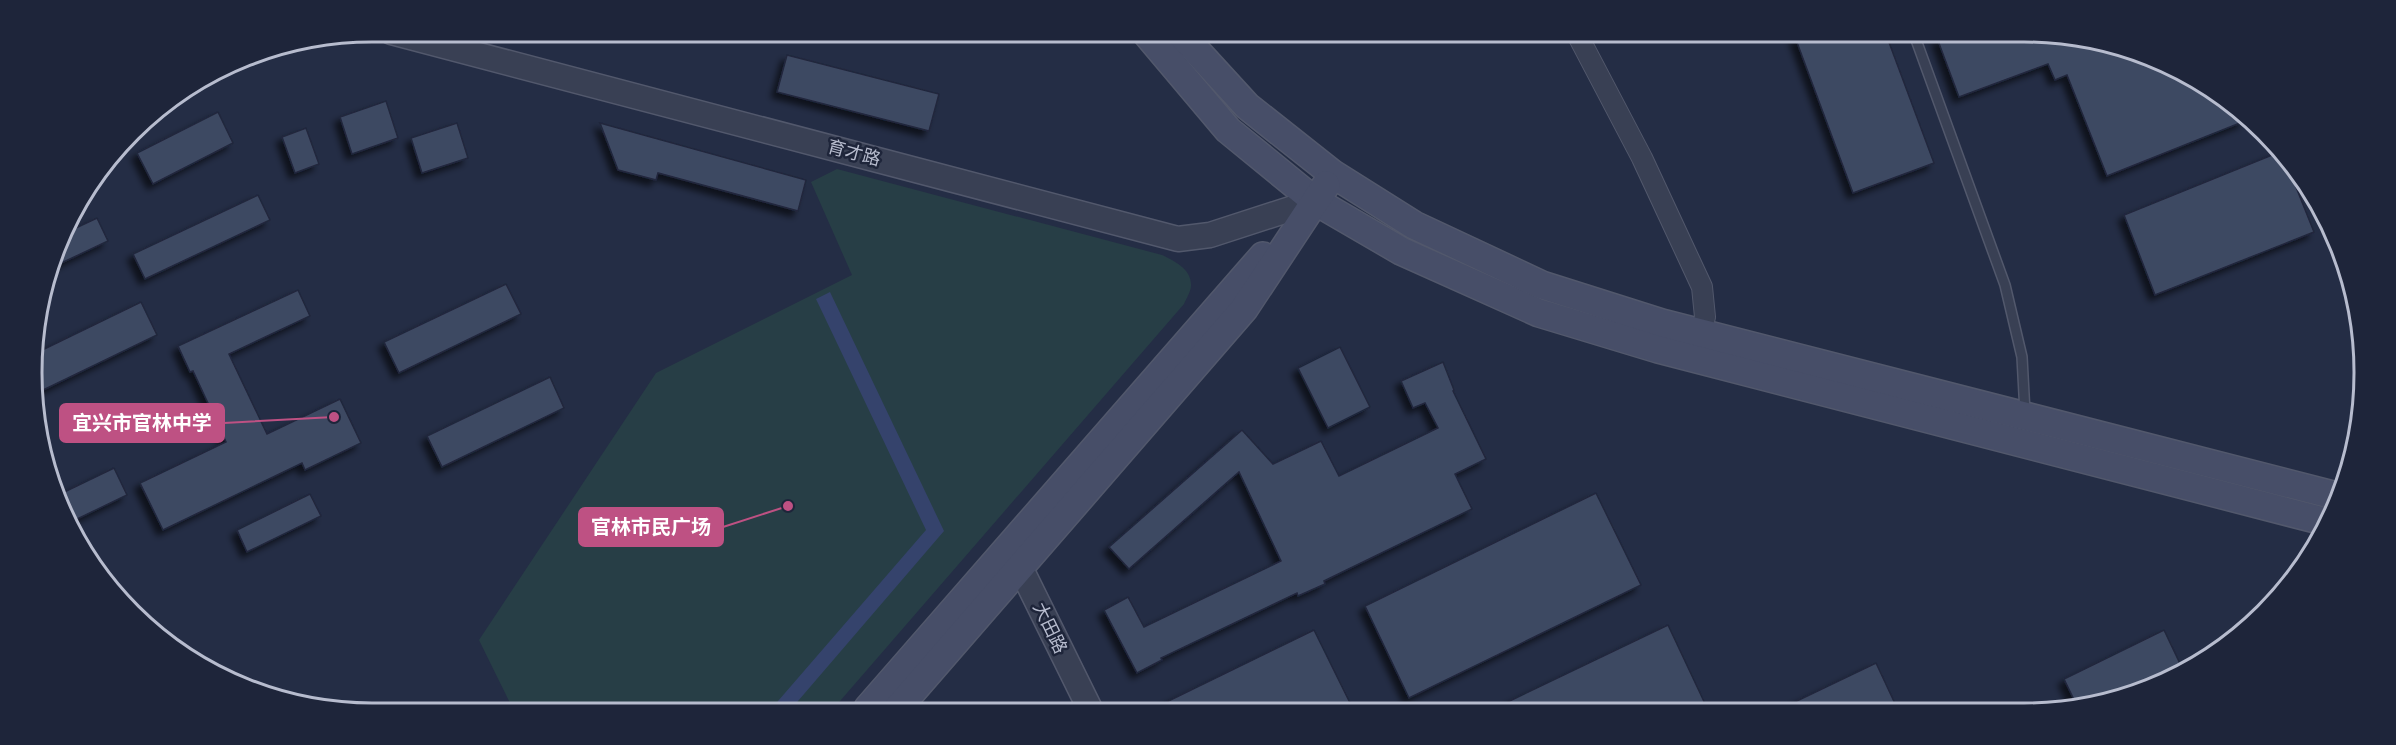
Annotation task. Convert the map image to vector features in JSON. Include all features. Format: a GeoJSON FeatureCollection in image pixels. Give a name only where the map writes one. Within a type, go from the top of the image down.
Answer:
{"type":"FeatureCollection","features":[{"type":"Feature","properties":{"kind":"main road"},"geometry":{"type":"LineString","coordinates":[[1154,42],[1228,130],[1315,201],[1401,251],[1539,313],[1658,349],[2319,520]]}},
{"type":"Feature","properties":{"kind":"main road"},"geometry":{"type":"LineString","coordinates":[[1188,42],[1247,106],[1333,174],[1414,225],[1542,285],[1662,323],[2331,493]]}},
{"type":"Feature","properties":{"kind":"main road"},"geometry":{"type":"LineString","coordinates":[[873,703],[1012,560],[1244,309],[1333,174]]}},
{"type":"Feature","properties":{"kind":"main road"},"geometry":{"type":"LineString","coordinates":[[902,703],[1012,560]]}},
{"type":"Feature","properties":{"kind":"street","name":"育才路"},"geometry":{"type":"LineString","coordinates":[[429,42],[1178,239],[1210,235],[1315,201]]}},
{"type":"Feature","properties":{"kind":"street"},"geometry":{"type":"LineString","coordinates":[[1581,42],[1642,158],[1702,287],[1705,317],[1701,332]]}},
{"type":"Feature","properties":{"kind":"street","name":"大田路"},"geometry":{"type":"LineString","coordinates":[[1012,560],[1087,703]]}},
{"type":"Feature","properties":{"kind":"lane"},"geometry":{"type":"LineString","coordinates":[[1916,42],[2005,285],[2022,357],[2025,416]]}},
{"type":"Feature","properties":{"kind":"shaded area"},"geometry":{"type":"Polygon","coordinates":[[[837,169],[1162,255],[1177,263],[1189,275],[1190,290],[1184,304],[838,703],[510,703],[479,640],[656,373],[852,275],[811,182],[837,169]]]}},
{"type":"Feature","properties":{"kind":"water"},"geometry":{"type":"Polygon","coordinates":[[[830,292],[944,531],[796,703],[776,703],[926,530],[816,299],[830,292]]]}},
{"type":"Feature","properties":{"kind":"building"},"geometry":{"type":"Polygon","coordinates":[[[1797,42],[1889,42],[1934,163],[1853,193],[1797,42]]]}},
{"type":"Feature","properties":{"kind":"building"},"geometry":{"type":"Polygon","coordinates":[[[1938,42],[2024,42],[2067,45],[2109,53],[2170,76],[2225,110],[2240,123],[2107,176],[2067,75],[2055,80],[2048,64],[1959,97],[1938,42]]]}},
{"type":"Feature","properties":{"kind":"building"},"geometry":{"type":"Polygon","coordinates":[[[787,55],[939,94],[929,131],[777,92],[787,55]]]}},
{"type":"Feature","properties":{"kind":"building"},"geometry":{"type":"Polygon","coordinates":[[[386,101],[398,138],[352,154],[340,117],[386,101]]]}},
{"type":"Feature","properties":{"kind":"building"},"geometry":{"type":"Polygon","coordinates":[[[218,112],[233,143],[153,184],[137,153],[218,112]]]}},
{"type":"Feature","properties":{"kind":"building"},"geometry":{"type":"Polygon","coordinates":[[[457,123],[468,158],[422,173],[411,138],[457,123]]]}},
{"type":"Feature","properties":{"kind":"building"},"geometry":{"type":"Polygon","coordinates":[[[600,123],[806,180],[798,211],[658,173],[656,180],[618,170],[600,123]]]}},
{"type":"Feature","properties":{"kind":"building"},"geometry":{"type":"Polygon","coordinates":[[[306,128],[319,164],[295,173],[282,137],[306,128]]]}},
{"type":"Feature","properties":{"kind":"building"},"geometry":{"type":"Polygon","coordinates":[[[2272,155],[2295,184],[2314,232],[2155,295],[2124,215],[2272,155]]]}},
{"type":"Feature","properties":{"kind":"building"},"geometry":{"type":"Polygon","coordinates":[[[258,195],[270,220],[145,279],[133,254],[258,195]]]}},
{"type":"Feature","properties":{"kind":"building"},"geometry":{"type":"Polygon","coordinates":[[[97,218],[108,241],[61,263],[67,246],[75,228],[97,218]]]}},
{"type":"Feature","properties":{"kind":"building"},"geometry":{"type":"Polygon","coordinates":[[[506,284],[521,314],[399,373],[384,342],[506,284]]]}},
{"type":"Feature","properties":{"kind":"building"},"geometry":{"type":"Polygon","coordinates":[[[298,290],[310,316],[229,354],[267,434],[340,399],[361,443],[305,470],[302,463],[163,530],[140,483],[226,442],[193,371],[190,372],[178,346],[298,290]]]}},
{"type":"Feature","properties":{"kind":"building"},"geometry":{"type":"Polygon","coordinates":[[[141,302],[157,335],[43,390],[43,350],[141,302]]]}},
{"type":"Feature","properties":{"kind":"building"},"geometry":{"type":"Polygon","coordinates":[[[1340,347],[1370,407],[1328,428],[1298,368],[1340,347]]]}},
{"type":"Feature","properties":{"kind":"building"},"geometry":{"type":"Polygon","coordinates":[[[1443,362],[1453,391],[1486,459],[1455,474],[1472,509],[1324,581],[1325,584],[1298,596],[1297,593],[1161,658],[1162,660],[1137,673],[1104,610],[1128,597],[1144,627],[1281,561],[1239,472],[1129,569],[1109,547],[1242,430],[1273,464],[1321,441],[1339,476],[1438,428],[1425,403],[1413,408],[1401,381],[1443,362]]]}},
{"type":"Feature","properties":{"kind":"building"},"geometry":{"type":"Polygon","coordinates":[[[550,377],[564,408],[442,467],[427,436],[550,377]]]}},
{"type":"Feature","properties":{"kind":"building"},"geometry":{"type":"Polygon","coordinates":[[[114,468],[127,495],[76,519],[65,492],[114,468]]]}},
{"type":"Feature","properties":{"kind":"building"},"geometry":{"type":"Polygon","coordinates":[[[1596,493],[1641,585],[1409,698],[1365,606],[1596,493]]]}},
{"type":"Feature","properties":{"kind":"building"},"geometry":{"type":"Polygon","coordinates":[[[310,494],[321,516],[247,552],[237,530],[310,494]]]}},
{"type":"Feature","properties":{"kind":"building"},"geometry":{"type":"Polygon","coordinates":[[[1668,625],[1705,703],[1506,703],[1668,625]]]}},
{"type":"Feature","properties":{"kind":"building"},"geometry":{"type":"Polygon","coordinates":[[[1314,630],[1350,703],[1164,703],[1314,630]]]}},
{"type":"Feature","properties":{"kind":"building"},"geometry":{"type":"Polygon","coordinates":[[[2164,630],[2180,664],[2150,678],[2109,692],[2074,699],[2064,679],[2164,630]]]}},
{"type":"Feature","properties":{"kind":"building"},"geometry":{"type":"Polygon","coordinates":[[[1876,663],[1895,703],[1793,703],[1876,663]]]}},
{"type":"Feature","properties":{"kind":"place","name":"宜兴市官林中学"},"geometry":{"type":"Point","coordinates":[334,417]}},
{"type":"Feature","properties":{"kind":"place","name":"官林市民广场"},"geometry":{"type":"Point","coordinates":[788,506]}}]}
